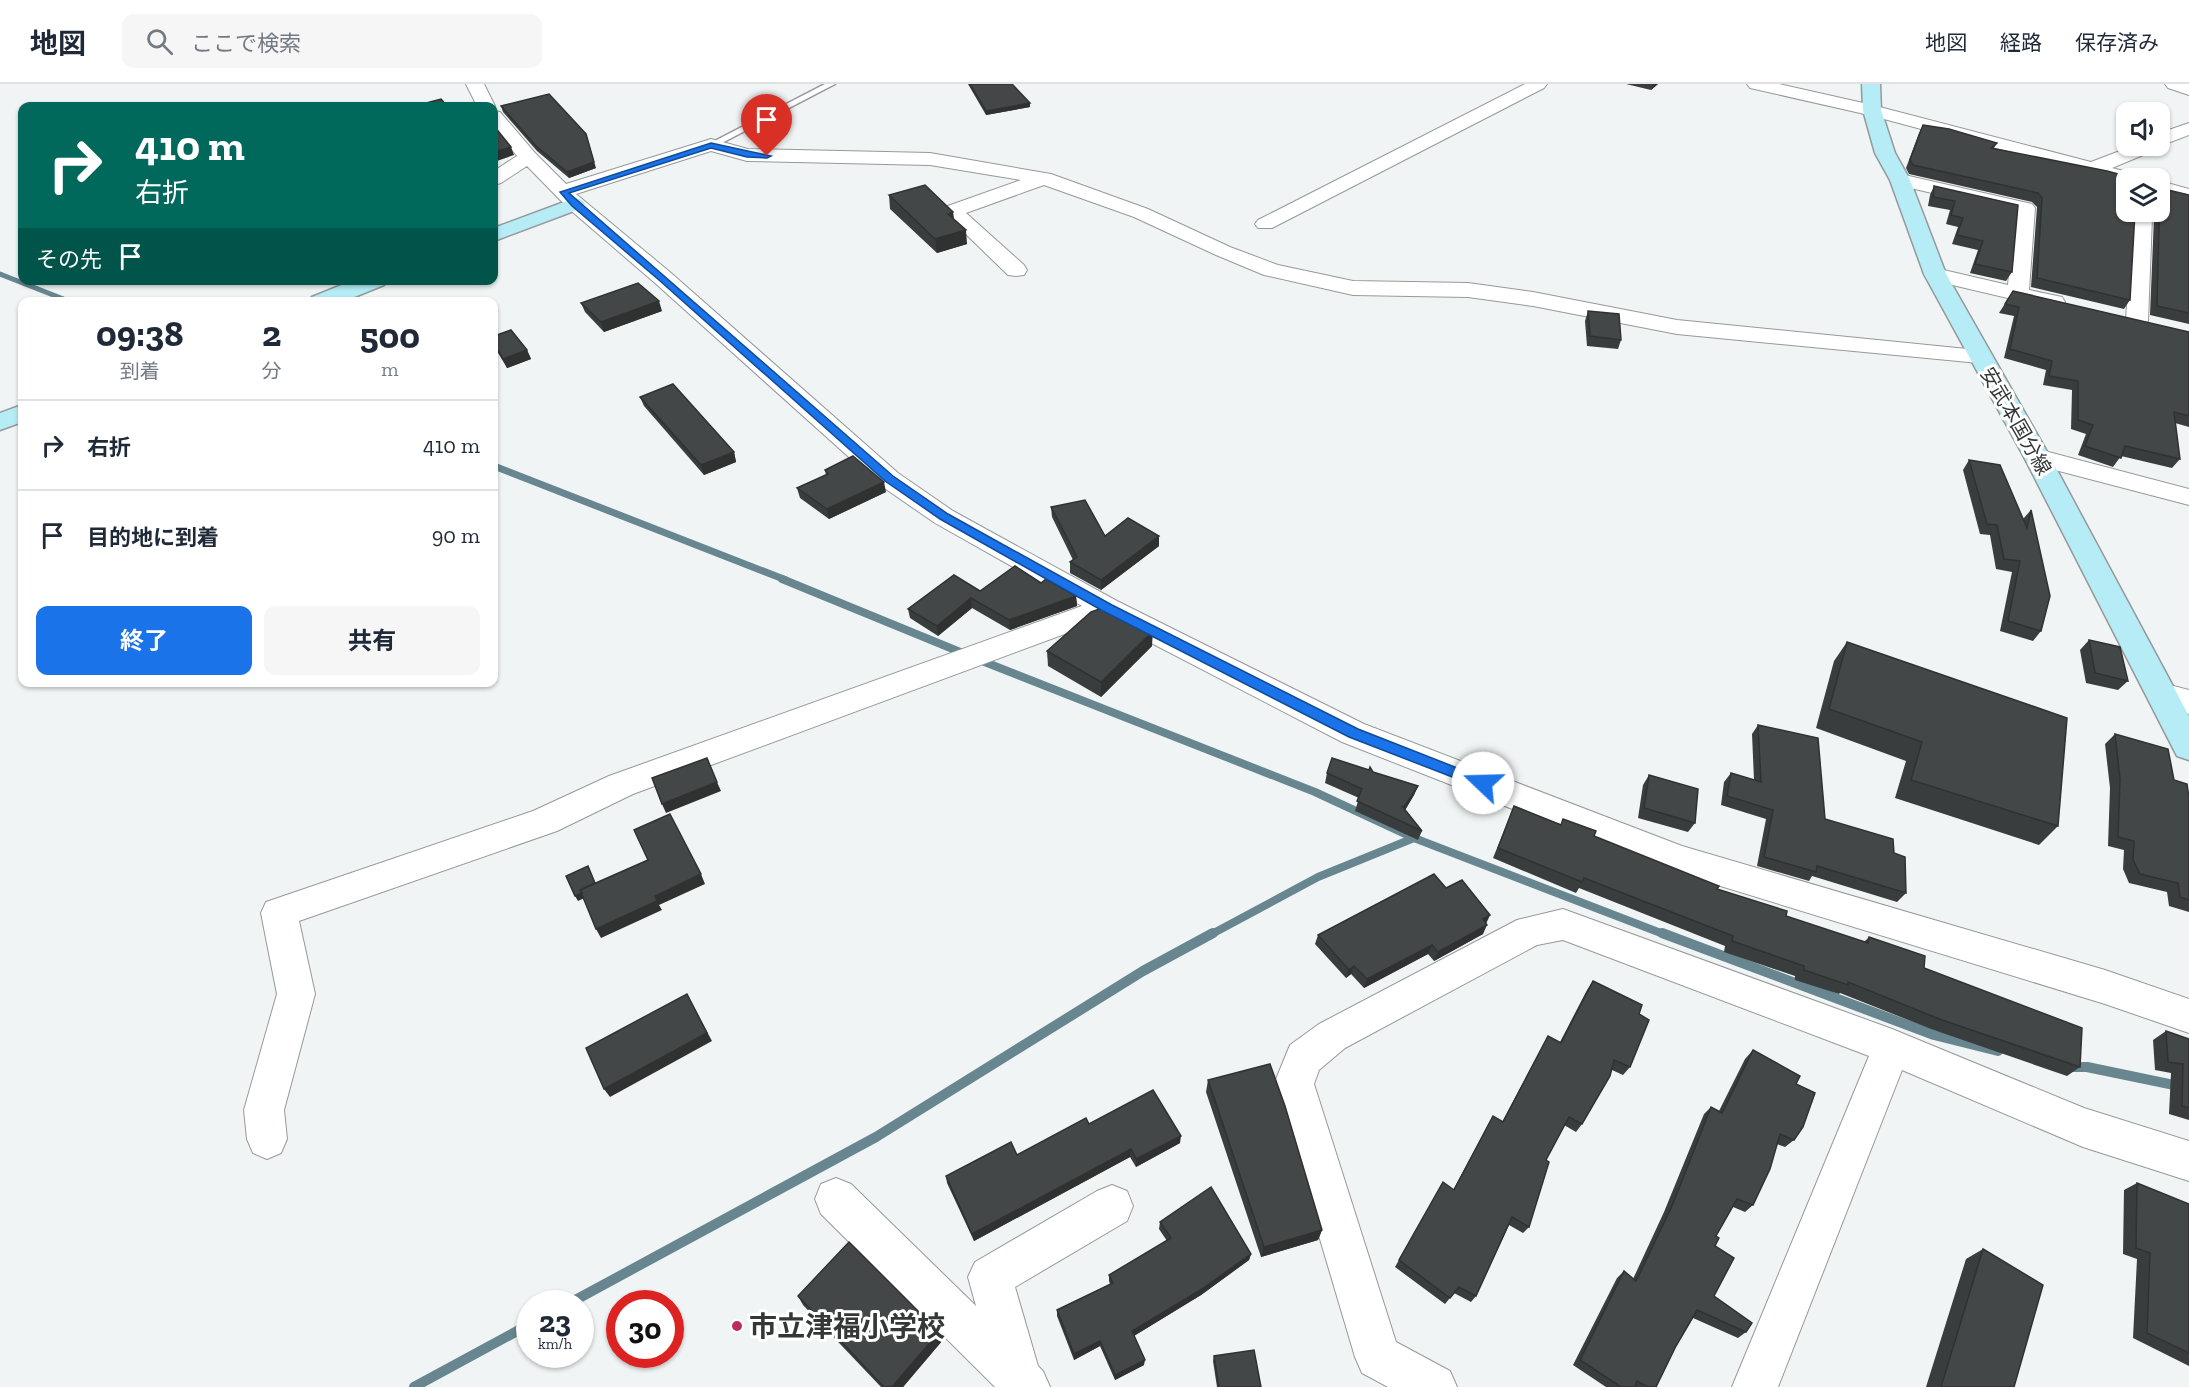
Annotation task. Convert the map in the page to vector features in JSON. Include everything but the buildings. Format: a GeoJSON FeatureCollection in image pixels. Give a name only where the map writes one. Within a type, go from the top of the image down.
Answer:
{"type":"FeatureCollection","features":[{"type":"Feature","properties":{"kind":"main road","name":"安武本国分線"},"geometry":{"type":"LineString","coordinates":[[1870,84],[1872,110],[1885,153],[1900,180],[1935,274],[1979,356],[2176,698],[2189,747]]}},
{"type":"Feature","properties":{"kind":"main road"},"geometry":{"type":"LineString","coordinates":[[498,233],[569,198]]}},
{"type":"Feature","properties":{"kind":"main road"},"geometry":{"type":"LineString","coordinates":[[333,297],[363,285]]}},
{"type":"Feature","properties":{"kind":"main road"},"geometry":{"type":"LineString","coordinates":[[0,422],[18,415]]}},
{"type":"Feature","properties":{"kind":"street"},"geometry":{"type":"LineString","coordinates":[[475,84],[484,102]]}},
{"type":"Feature","properties":{"kind":"street"},"geometry":{"type":"LineString","coordinates":[[1265,224],[1538,84]]}},
{"type":"Feature","properties":{"kind":"street"},"geometry":{"type":"LineString","coordinates":[[1756,84],[1788,88],[2116,175]]}},
{"type":"Feature","properties":{"kind":"street"},"geometry":{"type":"LineString","coordinates":[[2174,84],[2189,90]]}},
{"type":"Feature","properties":{"kind":"street"},"geometry":{"type":"LineString","coordinates":[[498,121],[528,158],[569,198],[663,278],[889,479],[944,517],[1107,608],[1353,733],[1677,859],[2105,987],[2189,1016]]}},
{"type":"Feature","properties":{"kind":"street"},"geometry":{"type":"LineString","coordinates":[[2170,136],[2189,128]]}},
{"type":"Feature","properties":{"kind":"street"},"geometry":{"type":"LineString","coordinates":[[569,198],[711,146],[747,155],[930,159],[1044,178],[1141,213],[1223,251],[1272,270],[1353,288],[1468,290],[1533,299],[1677,327],[1979,356]]}},
{"type":"Feature","properties":{"kind":"street"},"geometry":{"type":"LineString","coordinates":[[2092,169],[2124,156]]}},
{"type":"Feature","properties":{"kind":"street"},"geometry":{"type":"LineString","coordinates":[[498,177],[528,158]]}},
{"type":"Feature","properties":{"kind":"street"},"geometry":{"type":"LineString","coordinates":[[1016,270],[952,211],[1044,178]]}},
{"type":"Feature","properties":{"kind":"street"},"geometry":{"type":"LineString","coordinates":[[1900,180],[2025,208],[2018,293]]}},
{"type":"Feature","properties":{"kind":"street"},"geometry":{"type":"LineString","coordinates":[[2170,190],[2189,195]]}},
{"type":"Feature","properties":{"kind":"street"},"geometry":{"type":"LineString","coordinates":[[2116,316],[2148,324],[2142,222]]}},
{"type":"Feature","properties":{"kind":"street"},"geometry":{"type":"LineString","coordinates":[[1935,274],[2072,306]]}},
{"type":"Feature","properties":{"kind":"street"},"geometry":{"type":"LineString","coordinates":[[2037,457],[2189,497]]}},
{"type":"Feature","properties":{"kind":"street"},"geometry":{"type":"LineString","coordinates":[[267,1139],[264,1110],[296,994],[279,912],[544,821],[621,785],[1107,608]]}},
{"type":"Feature","properties":{"kind":"street"},"geometry":{"type":"LineString","coordinates":[[1434,1387],[1378,1357],[1294,1084],[1304,1058],[1332,1036],[1530,930],[1563,924],[1892,1047],[2083,1127],[2189,1161]]}},
{"type":"Feature","properties":{"kind":"street"},"geometry":{"type":"LineString","coordinates":[[1755,1387],[1892,1047]]}},
{"type":"Feature","properties":{"kind":"street"},"geometry":{"type":"LineString","coordinates":[[836,1199],[1023,1383]]}},
{"type":"Feature","properties":{"kind":"street"},"geometry":{"type":"LineString","coordinates":[[1023,1383],[990,1277],[1112,1206]]}},
{"type":"Feature","properties":{"kind":"lane"},"geometry":{"type":"LineString","coordinates":[[711,146],[831,84]]}},
{"type":"Feature","properties":{"kind":"waterway"},"geometry":{"type":"LineString","coordinates":[[0,274],[18,281]]}},
{"type":"Feature","properties":{"kind":"waterway"},"geometry":{"type":"LineString","coordinates":[[28,285],[58,297]]}},
{"type":"Feature","properties":{"kind":"waterway"},"geometry":{"type":"LineString","coordinates":[[498,468],[786,580]]}},
{"type":"Feature","properties":{"kind":"waterway"},"geometry":{"type":"LineString","coordinates":[[782,579],[965,654]]}},
{"type":"Feature","properties":{"kind":"waterway"},"geometry":{"type":"LineString","coordinates":[[977,659],[1315,792],[1414,838]]}},
{"type":"Feature","properties":{"kind":"waterway"},"geometry":{"type":"LineString","coordinates":[[1210,935],[1318,877],[1414,838]]}},
{"type":"Feature","properties":{"kind":"waterway"},"geometry":{"type":"LineString","coordinates":[[1414,838],[1666,935]]}},
{"type":"Feature","properties":{"kind":"waterway"},"geometry":{"type":"LineString","coordinates":[[594,1290],[876,1137],[1143,971],[1213,933]]}},
{"type":"Feature","properties":{"kind":"waterway"},"geometry":{"type":"LineString","coordinates":[[1662,933],[1934,1035],[1998,1051]]}},
{"type":"Feature","properties":{"kind":"waterway"},"geometry":{"type":"LineString","coordinates":[[2069,1067],[2087,1067],[2189,1088]]}},
{"type":"Feature","properties":{"kind":"waterway"},"geometry":{"type":"LineString","coordinates":[[414,1387],[516,1332]]}},
{"type":"Feature","properties":{"kind":"place","name":"市立津福小学校"},"geometry":{"type":"Point","coordinates":[737,1326]}},
{"type":"Feature","properties":{"kind":"route"},"geometry":{"type":"LineString","coordinates":[[767,156],[747,155],[711,146],[564,192],[889,479],[944,517],[1107,608],[1353,733],[1483,783]]}}]}
